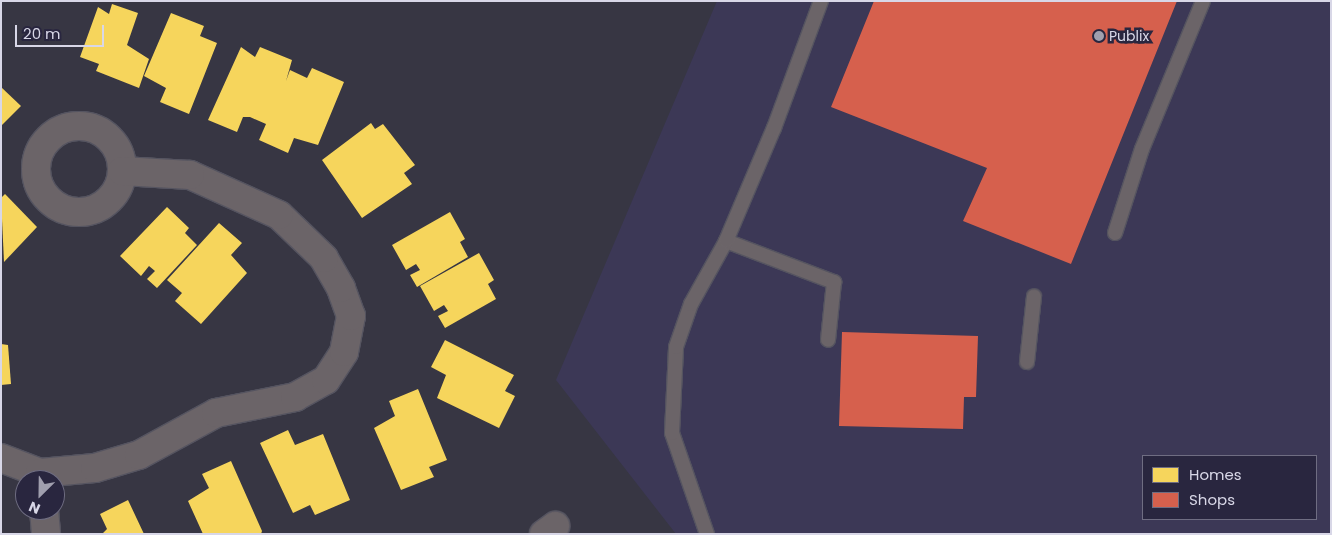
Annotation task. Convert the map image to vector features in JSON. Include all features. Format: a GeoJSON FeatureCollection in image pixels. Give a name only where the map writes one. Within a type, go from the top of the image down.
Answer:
{"type":"FeatureCollection","features":[{"type":"Feature","properties":{"kind":"street"},"geometry":{"type":"LineString","coordinates":[[65,473],[95,468],[139,455],[216,413],[294,397],[326,380],[344,352],[351,316],[342,288],[324,258],[279,215],[190,175],[122,170]]}},
{"type":"Feature","properties":{"kind":"street"},"geometry":{"type":"LineString","coordinates":[[1,458],[26,470]]}},
{"type":"Feature","properties":{"kind":"street"},"geometry":{"type":"LineString","coordinates":[[45,520],[46,534]]}},
{"type":"Feature","properties":{"kind":"lane"},"geometry":{"type":"LineString","coordinates":[[707,534],[672,433],[676,347],[691,304],[726,241],[821,1]]}},
{"type":"Feature","properties":{"kind":"lane"},"geometry":{"type":"LineString","coordinates":[[1115,233],[1142,149],[1204,1]]}},
{"type":"Feature","properties":{"kind":"lane"},"geometry":{"type":"LineString","coordinates":[[726,241],[834,282],[828,340]]}},
{"type":"Feature","properties":{"kind":"lane"},"geometry":{"type":"LineString","coordinates":[[1027,362],[1034,296]]}},
{"type":"Feature","properties":{"kind":"shaded area"},"geometry":{"type":"Polygon","coordinates":[[[717,1],[1331,1],[1331,534],[676,534],[556,380],[717,1]]]}},
{"type":"Feature","properties":{"kind":"building: Homes"},"geometry":{"type":"Polygon","coordinates":[[[112,4],[138,13],[127,45],[149,59],[139,88],[96,71],[99,64],[80,57],[98,7],[109,14],[112,4]]]}},
{"type":"Feature","properties":{"kind":"building: Homes"},"geometry":{"type":"Polygon","coordinates":[[[171,13],[204,26],[200,36],[217,43],[189,114],[160,102],[166,88],[144,76],[171,13]]]}},
{"type":"Feature","properties":{"kind":"building: Homes"},"geometry":{"type":"Polygon","coordinates":[[[241,47],[255,57],[260,47],[292,60],[286,81],[290,70],[307,78],[312,68],[344,82],[318,145],[294,138],[288,153],[259,140],[266,124],[250,117],[243,117],[237,132],[208,120],[241,47]]]}},
{"type":"Feature","properties":{"kind":"building: Homes"},"geometry":{"type":"Polygon","coordinates":[[[1,87],[21,106],[1,126],[1,87]]]}},
{"type":"Feature","properties":{"kind":"building: Homes"},"geometry":{"type":"Polygon","coordinates":[[[371,123],[375,129],[383,124],[415,165],[404,173],[412,184],[362,218],[322,160],[371,123]]]}},
{"type":"Feature","properties":{"kind":"building: Homes"},"geometry":{"type":"Polygon","coordinates":[[[5,194],[37,227],[4,262],[1,198],[5,194]]]}},
{"type":"Feature","properties":{"kind":"building: Homes"},"geometry":{"type":"Polygon","coordinates":[[[167,207],[189,228],[185,233],[197,245],[157,288],[147,279],[155,271],[149,266],[141,276],[120,256],[167,207]]]}},
{"type":"Feature","properties":{"kind":"building: Homes"},"geometry":{"type":"Polygon","coordinates":[[[450,212],[465,239],[460,242],[468,257],[417,287],[410,275],[420,270],[416,264],[406,270],[392,245],[450,212]]]}},
{"type":"Feature","properties":{"kind":"building: Homes"},"geometry":{"type":"Polygon","coordinates":[[[219,223],[242,243],[231,255],[247,273],[201,324],[175,301],[182,293],[167,280],[219,223]]]}},
{"type":"Feature","properties":{"kind":"building: Homes"},"geometry":{"type":"Polygon","coordinates":[[[479,253],[494,280],[488,284],[496,299],[445,328],[438,316],[448,311],[444,305],[434,311],[420,286],[479,253]]]}},
{"type":"Feature","properties":{"kind":"building: Homes"},"geometry":{"type":"Polygon","coordinates":[[[445,340],[514,375],[505,391],[515,396],[499,428],[437,398],[446,375],[431,367],[445,340]]]}},
{"type":"Feature","properties":{"kind":"building: Homes"},"geometry":{"type":"Polygon","coordinates":[[[1,344],[8,345],[11,384],[1,385],[1,344]]]}},
{"type":"Feature","properties":{"kind":"building: Homes"},"geometry":{"type":"Polygon","coordinates":[[[418,389],[447,460],[429,467],[434,477],[401,490],[374,428],[395,416],[389,401],[418,389]]]}},
{"type":"Feature","properties":{"kind":"building: Homes"},"geometry":{"type":"Polygon","coordinates":[[[288,430],[295,445],[323,434],[350,500],[315,515],[310,505],[293,513],[260,443],[288,430]]]}},
{"type":"Feature","properties":{"kind":"building: Homes"},"geometry":{"type":"Polygon","coordinates":[[[231,461],[262,531],[261,534],[203,534],[188,501],[209,488],[202,474],[231,461]]]}},
{"type":"Feature","properties":{"kind":"building: Homes"},"geometry":{"type":"Polygon","coordinates":[[[128,500],[144,534],[102,534],[107,529],[100,514],[128,500]]]}},
{"type":"Feature","properties":{"kind":"building: Shops"},"geometry":{"type":"Polygon","coordinates":[[[874,1],[1177,1],[1071,264],[963,221],[987,168],[831,107],[874,1]]]}},
{"type":"Feature","properties":{"kind":"building: Shops"},"geometry":{"type":"Polygon","coordinates":[[[842,332],[978,336],[976,397],[964,397],[963,429],[839,426],[842,332]]]}},
{"type":"Feature","properties":{"kind":"place","name":"Publix"},"geometry":{"type":"Point","coordinates":[1099,36]}}]}
